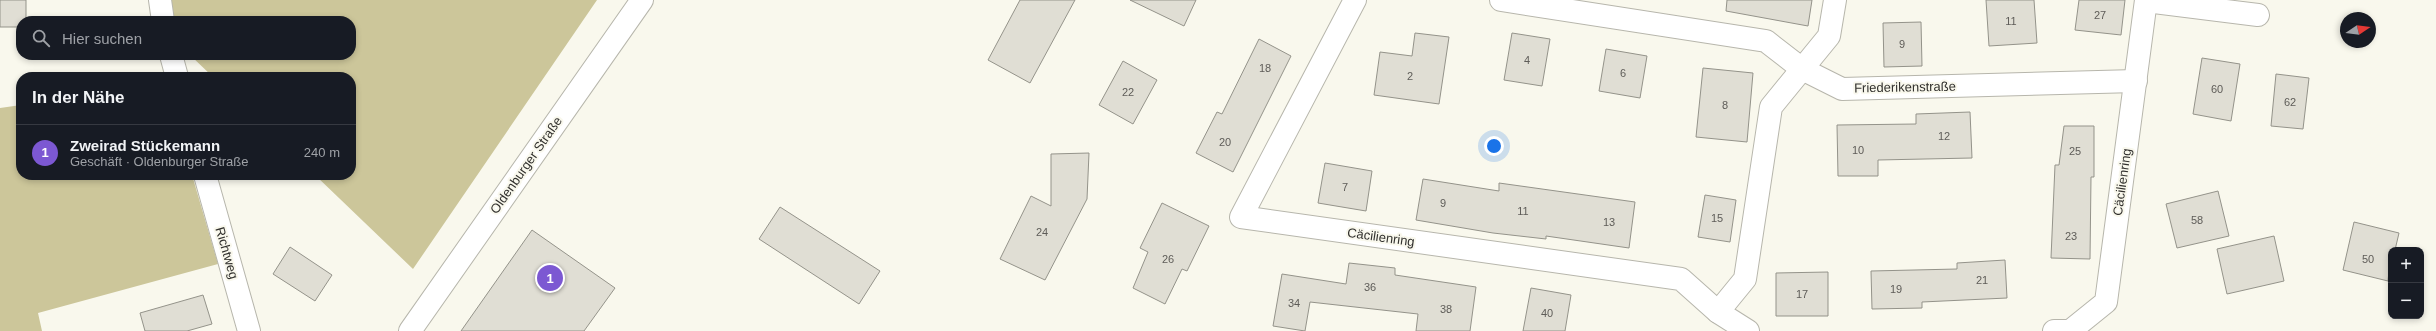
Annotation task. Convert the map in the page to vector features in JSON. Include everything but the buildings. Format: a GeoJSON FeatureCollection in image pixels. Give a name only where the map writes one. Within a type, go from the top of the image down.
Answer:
{"type":"FeatureCollection","features":[{"type":"Feature","properties":{"kind":"street"},"geometry":{"type":"LineString","coordinates":[[160,0],[162,16]]}},
{"type":"Feature","properties":{"kind":"street","name":"Oldenburger Straße"},"geometry":{"type":"LineString","coordinates":[[410,331],[642,0]]}},
{"type":"Feature","properties":{"kind":"street","name":"Cäcilienring"},"geometry":{"type":"LineString","coordinates":[[1355,0],[1241,217],[1681,279],[1718,312],[1748,331]]}},
{"type":"Feature","properties":{"kind":"street","name":"Friederikenstraße"},"geometry":{"type":"LineString","coordinates":[[1500,0],[1766,41],[1802,69],[1842,89],[2136,81]]}},
{"type":"Feature","properties":{"kind":"street"},"geometry":{"type":"LineString","coordinates":[[1718,312],[1745,279],[1771,107],[1829,36],[1834,0]]}},
{"type":"Feature","properties":{"kind":"street","name":"Cäcilienring"},"geometry":{"type":"LineString","coordinates":[[2054,331],[2070,331],[2106,302],[2146,1],[2258,15]]}},
{"type":"Feature","properties":{"kind":"street"},"geometry":{"type":"LineString","coordinates":[[172,60],[176,72]]}},
{"type":"Feature","properties":{"kind":"street","name":"Richtweg"},"geometry":{"type":"LineString","coordinates":[[206,180],[249,331]]}},
{"type":"Feature","properties":{"kind":"shaded area"},"geometry":{"type":"Polygon","coordinates":[[[160,0],[597,0],[413,269],[320,180],[356,180],[356,72],[208,72],[195,60],[356,60],[356,16],[162,16],[160,0]]]}},
{"type":"Feature","properties":{"kind":"shaded area"},"geometry":{"type":"Polygon","coordinates":[[[16,106],[16,180],[193,180],[218,264],[38,313],[42,331],[0,331],[0,108],[16,106]]]}},
{"type":"Feature","properties":{"kind":"place","name":"Zweirad Stückemann"},"geometry":{"type":"Point","coordinates":[550,278]}}]}
